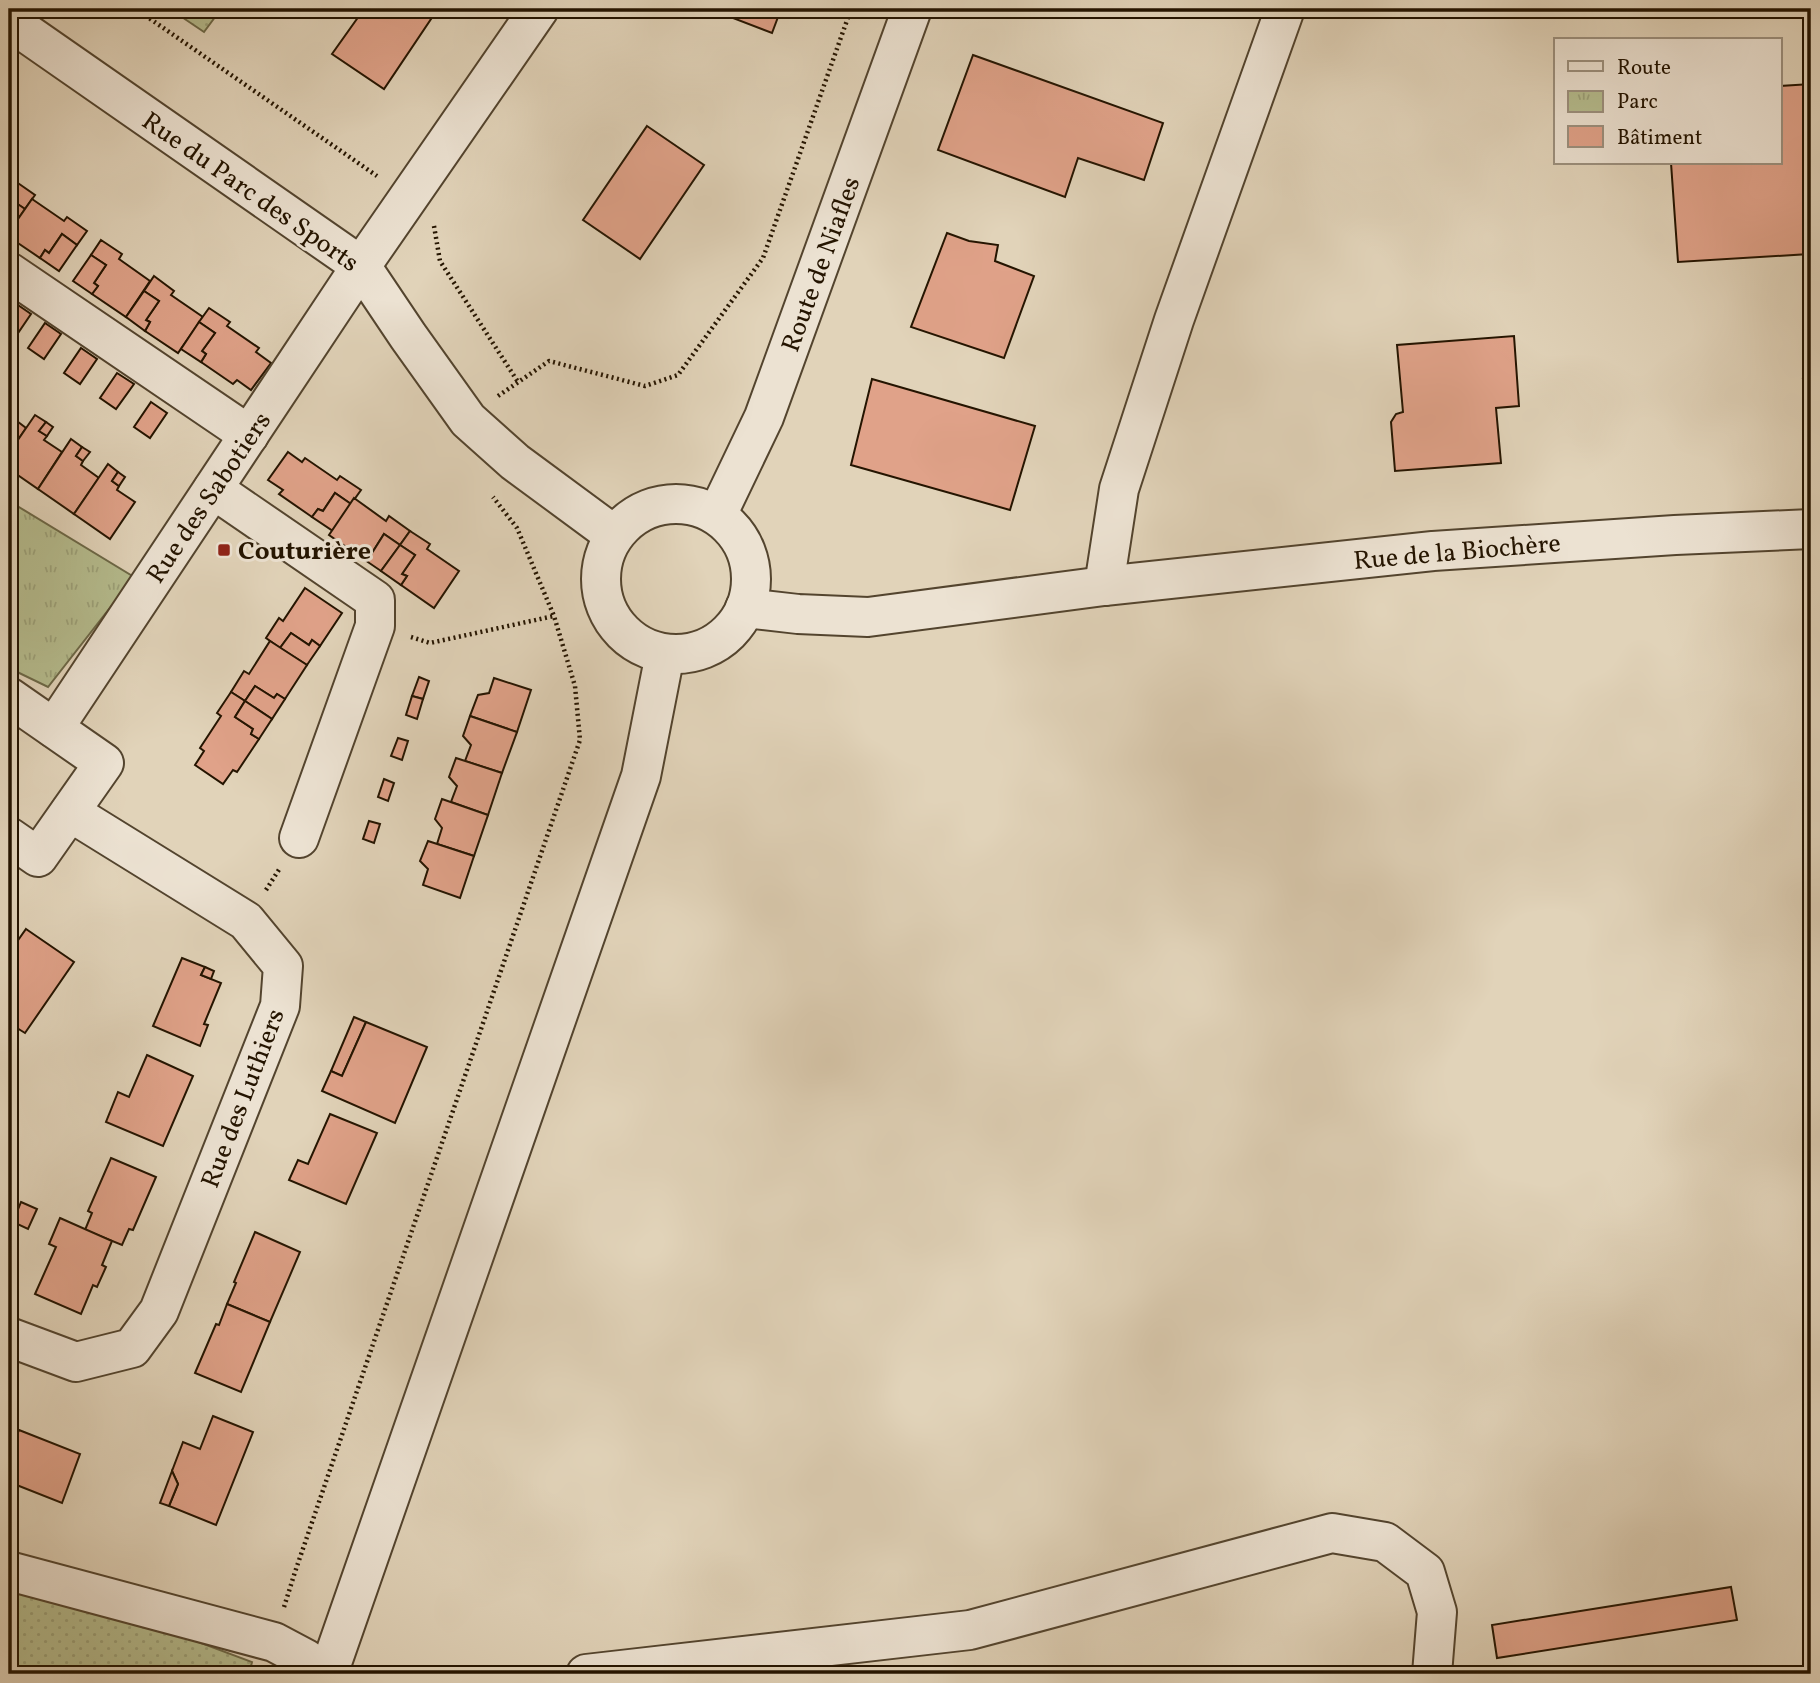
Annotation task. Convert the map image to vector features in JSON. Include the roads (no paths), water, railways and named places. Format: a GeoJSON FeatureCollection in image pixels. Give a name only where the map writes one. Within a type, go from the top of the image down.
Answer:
{"type":"FeatureCollection","features":[{"type":"Feature","properties":{"kind":"street","name":"Rue des Sabotiers"},"geometry":{"type":"LineString","coordinates":[[54,728],[362,266],[538,9]]}},
{"type":"Feature","properties":{"kind":"street","name":"Route de Niafles"},"geometry":{"type":"LineString","coordinates":[[717,515],[764,417],[912,9]]}},
{"type":"Feature","properties":{"kind":"street"},"geometry":{"type":"LineString","coordinates":[[1104,586],[1119,489],[1174,320],[1285,9]]}},
{"type":"Feature","properties":{"kind":"street","name":"Rue du Parc des Sports"},"geometry":{"type":"LineString","coordinates":[[9,21],[362,266],[468,420],[515,461],[614,534]]}},
{"type":"Feature","properties":{"kind":"street"},"geometry":{"type":"LineString","coordinates":[[9,272],[249,435]]}},
{"type":"Feature","properties":{"kind":"street"},"geometry":{"type":"LineString","coordinates":[[213,489],[375,600],[375,626],[299,838]]}},
{"type":"Feature","properties":{"kind":"street"},"geometry":{"type":"LineString","coordinates":[[673,503],[696,506],[717,515],[733,529],[751,566],[751,588],[745,608],[733,629],[713,645],[690,654],[665,654],[640,646],[620,631],[606,609],[599,584],[603,558],[614,534],[630,518],[650,507],[673,503]]}},
{"type":"Feature","properties":{"kind":"street","name":"Rue de la Biochère"},"geometry":{"type":"LineString","coordinates":[[745,608],[798,614],[868,617],[1104,586],[1433,551],[1811,529]]}},
{"type":"Feature","properties":{"kind":"street"},"geometry":{"type":"LineString","coordinates":[[328,1674],[641,776],[665,654]]}},
{"type":"Feature","properties":{"kind":"street"},"geometry":{"type":"LineString","coordinates":[[9,697],[104,763],[38,857],[9,837]]}},
{"type":"Feature","properties":{"kind":"street","name":"Rue des Luthiers"},"geometry":{"type":"LineString","coordinates":[[9,1337],[76,1362],[132,1348],[159,1311],[280,1006],[283,966],[246,921],[70,812]]}},
{"type":"Feature","properties":{"kind":"street"},"geometry":{"type":"LineString","coordinates":[[586,1674],[970,1630],[1332,1533],[1385,1542],[1426,1572],[1437,1612],[1432,1674]]}},
{"type":"Feature","properties":{"kind":"street"},"geometry":{"type":"LineString","coordinates":[[9,1571],[274,1642],[306,1659],[320,1674]]}},
{"type":"Feature","properties":{"kind":"place","name":"Couturière"},"geometry":{"type":"Point","coordinates":[224,550]}}]}
